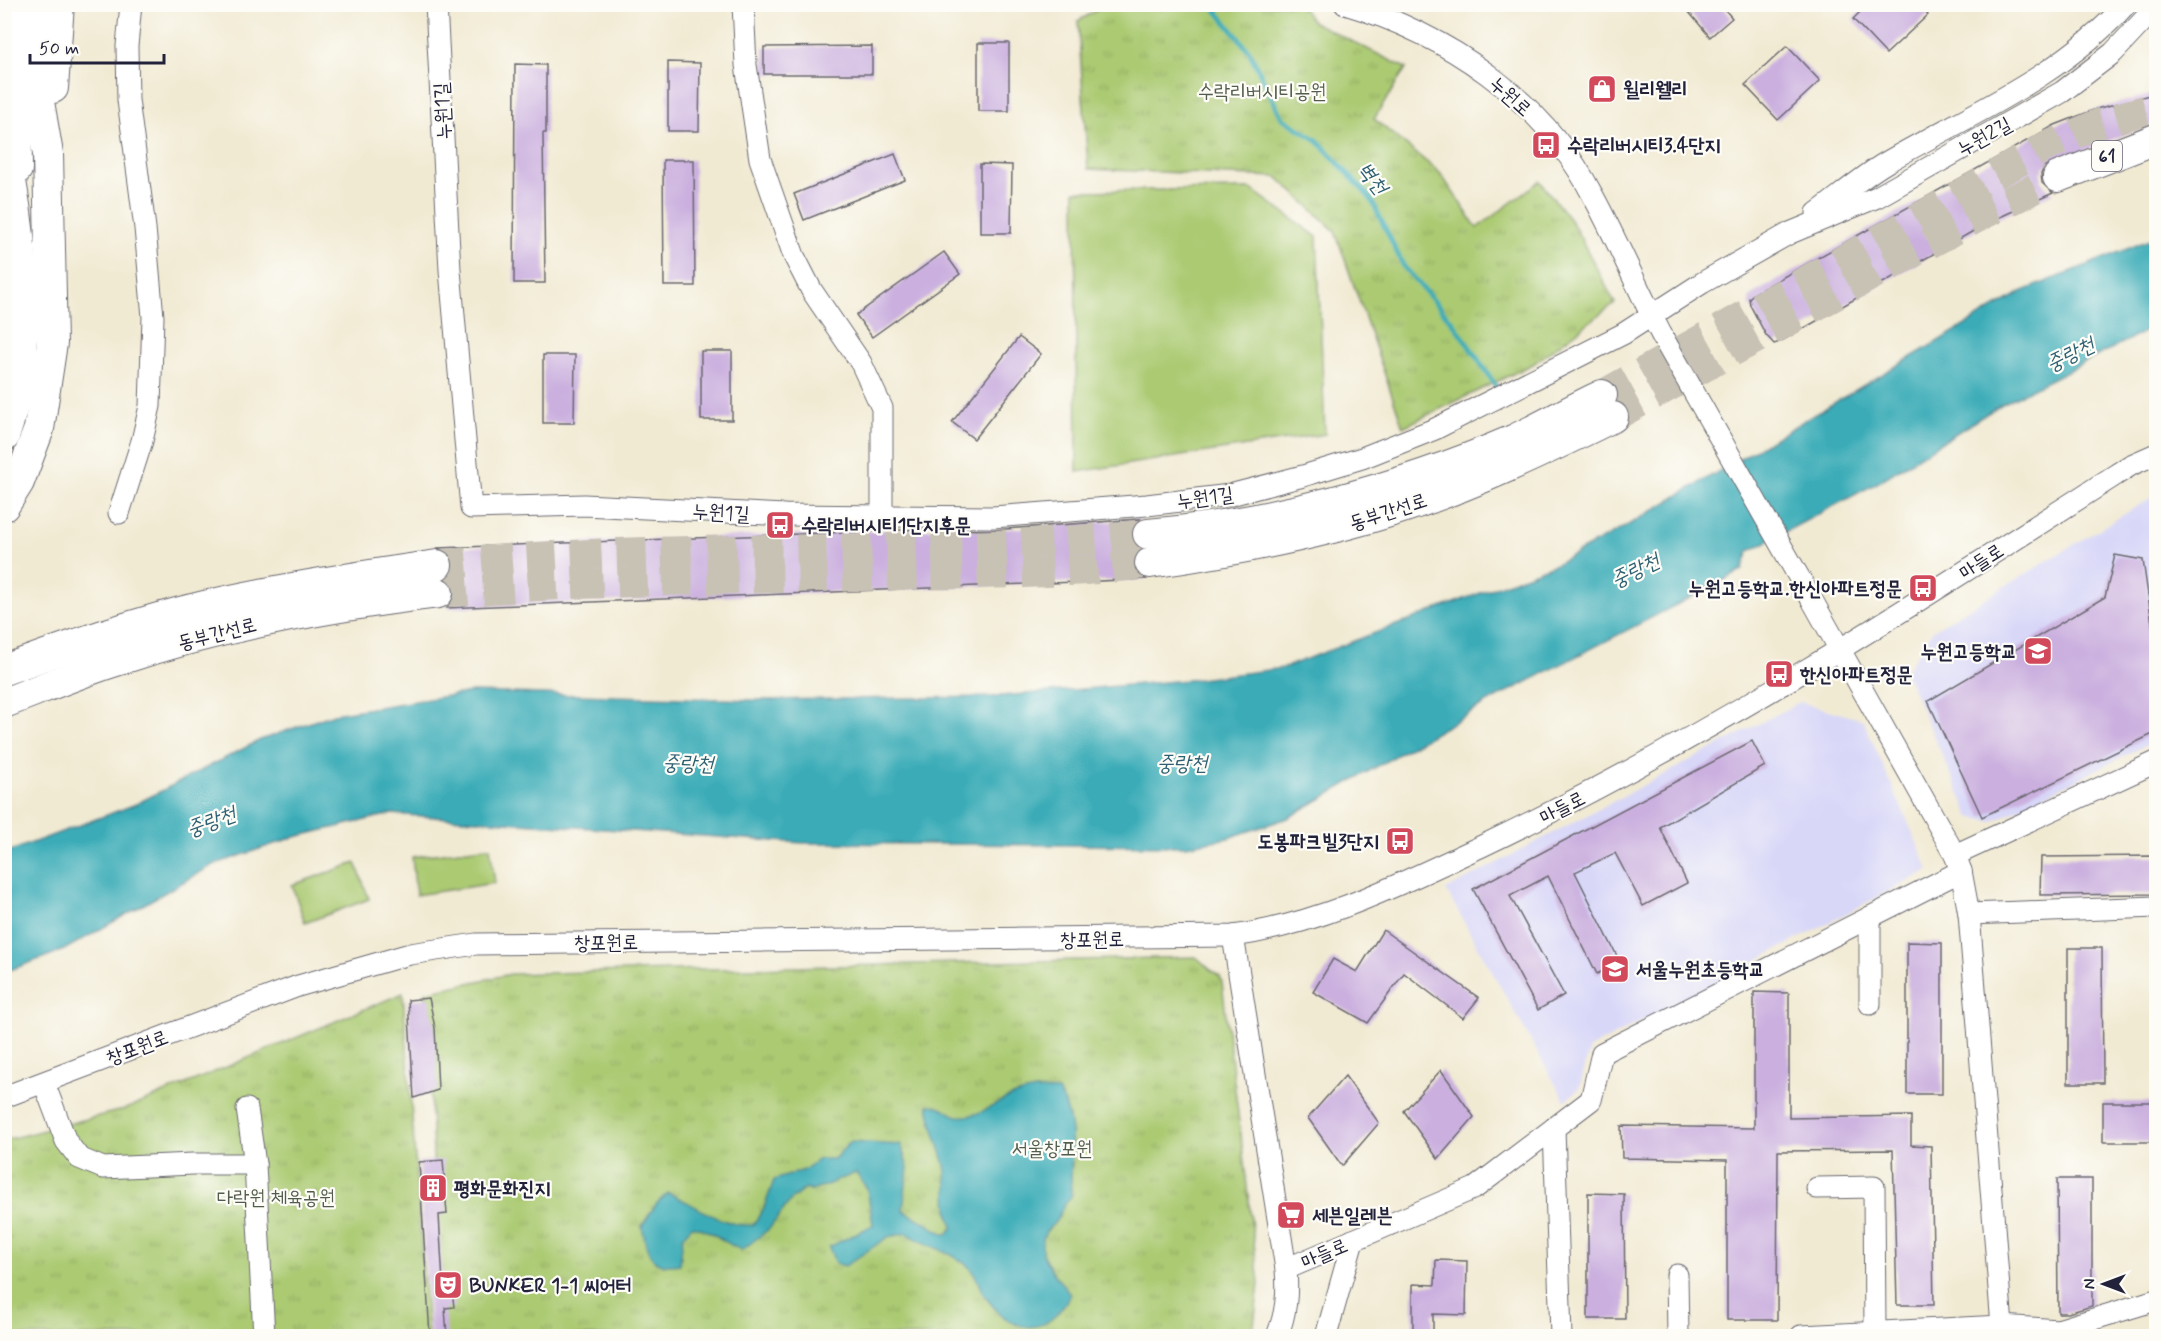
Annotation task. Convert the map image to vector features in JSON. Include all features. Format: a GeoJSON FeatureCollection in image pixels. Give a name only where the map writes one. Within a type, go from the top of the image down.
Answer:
{"type":"FeatureCollection","features":[{"type":"Feature","properties":{"kind":"highway"},"geometry":{"type":"LineString","coordinates":[[4,437],[18,377],[21,350],[21,285],[16,200],[16,78],[8,4]]}},
{"type":"Feature","properties":{"kind":"highway"},"geometry":{"type":"LineString","coordinates":[[32,4],[38,96],[48,154]]}},
{"type":"Feature","properties":{"kind":"highway"},"geometry":{"type":"LineString","coordinates":[[4,506],[19,482],[39,429],[52,343],[48,154],[58,4]]}},
{"type":"Feature","properties":{"kind":"highway","name":"61"},"geometry":{"type":"LineString","coordinates":[[2058,177],[2157,139]]}},
{"type":"Feature","properties":{"kind":"highway"},"geometry":{"type":"LineString","coordinates":[[4,146],[16,200]]}},
{"type":"Feature","properties":{"kind":"highway","name":"동부간선로"},"geometry":{"type":"LineString","coordinates":[[1149,548],[1246,520],[1378,487],[1608,406]]}},
{"type":"Feature","properties":{"kind":"highway","name":"동부간선로"},"geometry":{"type":"LineString","coordinates":[[4,670],[150,621],[204,606],[291,589],[437,579],[372,601],[212,633],[116,661],[4,703]]}},
{"type":"Feature","properties":{"kind":"street"},"geometry":{"type":"LineString","coordinates":[[118,513],[142,441],[150,406],[153,316],[145,228],[128,100],[127,46],[131,4]]}},
{"type":"Feature","properties":{"kind":"street","name":"누원1길"},"geometry":{"type":"LineString","coordinates":[[436,4],[450,270],[471,508],[584,505],[785,515],[993,517],[1136,506],[1230,495],[1362,458],[1435,429],[1623,334],[1651,316]]}},
{"type":"Feature","properties":{"kind":"street"},"geometry":{"type":"LineString","coordinates":[[743,4],[746,65],[760,159],[794,256],[812,291],[861,363],[882,408],[882,516]]}},
{"type":"Feature","properties":{"kind":"street","name":"누원로"},"geometry":{"type":"LineString","coordinates":[[1345,4],[1384,17],[1439,42],[1494,79],[1523,104],[1558,144],[1592,192],[1651,316],[1958,863],[1969,914],[2002,1326]]}},
{"type":"Feature","properties":{"kind":"street","name":"누원2길"},"geometry":{"type":"LineString","coordinates":[[1651,316],[1702,283],[1790,233],[1884,164],[2063,62],[2096,35],[2126,4]]}},
{"type":"Feature","properties":{"kind":"street","name":"누원2길"},"geometry":{"type":"LineString","coordinates":[[1790,233],[1877,197],[2062,92],[2113,53],[2155,9]]}},
{"type":"Feature","properties":{"kind":"street","name":"마들로"},"geometry":{"type":"LineString","coordinates":[[1277,1336],[1284,1320],[1288,1292],[1286,1269],[1233,936],[1273,930],[1385,892],[1583,796],[1840,650],[2131,465],[2157,454]]}},
{"type":"Feature","properties":{"kind":"street","name":"마들로"},"geometry":{"type":"LineString","coordinates":[[1286,1269],[1476,1188],[1592,1100],[1602,1053],[1870,917],[1958,863],[2157,762]]}},
{"type":"Feature","properties":{"kind":"street"},"geometry":{"type":"LineString","coordinates":[[1969,914],[2157,908]]}},
{"type":"Feature","properties":{"kind":"street"},"geometry":{"type":"LineString","coordinates":[[1870,917],[1870,1004]]}},
{"type":"Feature","properties":{"kind":"street","name":"창포원로"},"geometry":{"type":"LineString","coordinates":[[4,1097],[298,986],[410,954],[476,944],[1233,936]]}},
{"type":"Feature","properties":{"kind":"street"},"geometry":{"type":"LineString","coordinates":[[44,1083],[66,1141],[80,1158],[103,1168],[255,1164]]}},
{"type":"Feature","properties":{"kind":"street"},"geometry":{"type":"LineString","coordinates":[[247,1109],[255,1164],[264,1336]]}},
{"type":"Feature","properties":{"kind":"street"},"geometry":{"type":"LineString","coordinates":[[1554,1128],[1561,1336]]}},
{"type":"Feature","properties":{"kind":"street"},"geometry":{"type":"LineString","coordinates":[[1817,1188],[1874,1187],[1875,1333]]}},
{"type":"Feature","properties":{"kind":"street"},"geometry":{"type":"LineString","coordinates":[[1326,1336],[1353,1240]]}},
{"type":"Feature","properties":{"kind":"street"},"geometry":{"type":"LineString","coordinates":[[1677,1275],[1678,1336]]}},
{"type":"Feature","properties":{"kind":"street"},"geometry":{"type":"LineString","coordinates":[[1801,1336],[1909,1334],[2002,1326],[2058,1334],[2157,1300]]}},
{"type":"Feature","properties":{"kind":"shaded area","name":"누원고등학교"},"geometry":{"type":"Polygon","coordinates":[[[2156,495],[2156,740],[1992,822],[1970,817],[1905,672],[1933,630],[2156,495]]]}},
{"type":"Feature","properties":{"kind":"shaded area","name":"서울누원초등학교"},"geometry":{"type":"Polygon","coordinates":[[[1800,702],[1863,720],[1929,870],[1590,1048],[1579,1089],[1565,1101],[1446,890],[1800,702]]]}},
{"type":"Feature","properties":{"kind":"green space","name":"수락리버시티공원"},"geometry":{"type":"Polygon","coordinates":[[[1106,5],[1300,5],[1313,22],[1406,68],[1374,119],[1440,173],[1477,228],[1540,181],[1573,224],[1615,303],[1533,364],[1403,427],[1335,231],[1277,177],[1088,169],[1078,21],[1106,5]]]}},
{"type":"Feature","properties":{"kind":"green space"},"geometry":{"type":"Polygon","coordinates":[[[1251,189],[1317,237],[1325,434],[1077,472],[1075,191],[1251,189]]]}},
{"type":"Feature","properties":{"kind":"green space"},"geometry":{"type":"Polygon","coordinates":[[[490,847],[495,883],[416,895],[412,857],[490,847]]]}},
{"type":"Feature","properties":{"kind":"green space"},"geometry":{"type":"Polygon","coordinates":[[[356,863],[369,899],[305,923],[292,885],[356,863]]]}},
{"type":"Feature","properties":{"kind":"green space","name":"서울창포원"},"geometry":{"type":"Polygon","coordinates":[[[1196,957],[1220,976],[1222,983],[1259,1284],[1254,1325],[1244,1336],[441,1336],[426,992],[511,974],[1196,957]]]}},
{"type":"Feature","properties":{"kind":"green space","name":"다락원 체육공원"},"geometry":{"type":"Polygon","coordinates":[[[403,993],[428,1336],[5,1336],[5,1140],[126,1109],[403,993]]]}},
{"type":"Feature","properties":{"kind":"water","name":"중랑천"},"geometry":{"type":"Polygon","coordinates":[[[2156,237],[2156,326],[2002,404],[1877,483],[1749,551],[1742,571],[1492,700],[1288,818],[1228,838],[1186,846],[803,843],[391,814],[295,837],[213,865],[64,950],[5,972],[5,853],[136,804],[260,740],[334,714],[472,692],[756,700],[990,697],[1199,679],[1283,668],[1556,564],[1623,528],[2021,292],[2156,237]]]}},
{"type":"Feature","properties":{"kind":"water"},"geometry":{"type":"Polygon","coordinates":[[[1035,1090],[1058,1091],[1068,1115],[1072,1143],[1071,1198],[1046,1232],[1042,1250],[1049,1266],[1070,1295],[1050,1320],[1039,1325],[1028,1327],[1016,1324],[1005,1317],[983,1293],[973,1271],[964,1263],[907,1233],[888,1237],[845,1266],[835,1263],[829,1247],[873,1225],[867,1189],[856,1173],[812,1191],[806,1188],[791,1200],[769,1229],[742,1250],[706,1230],[692,1226],[683,1236],[680,1264],[662,1264],[651,1257],[648,1251],[642,1226],[656,1204],[668,1193],[720,1219],[742,1225],[753,1225],[764,1208],[774,1180],[804,1170],[819,1159],[834,1159],[850,1142],[901,1145],[908,1168],[903,1210],[946,1235],[953,1227],[949,1212],[946,1174],[928,1105],[939,1106],[954,1115],[966,1116],[980,1112],[1015,1095],[1035,1090]]]}},
{"type":"Feature","properties":{"kind":"building"},"geometry":{"type":"Polygon","coordinates":[[[1682,4],[1720,4],[1732,18],[1710,37],[1682,4]]]}},
{"type":"Feature","properties":{"kind":"building"},"geometry":{"type":"Polygon","coordinates":[[[1868,4],[1918,4],[1928,15],[1886,54],[1853,19],[1868,4]]]}},
{"type":"Feature","properties":{"kind":"building"},"geometry":{"type":"Polygon","coordinates":[[[978,43],[1009,43],[1009,111],[978,111],[978,43]]]}},
{"type":"Feature","properties":{"kind":"building"},"geometry":{"type":"Polygon","coordinates":[[[872,46],[872,74],[764,74],[764,47],[872,46]]]}},
{"type":"Feature","properties":{"kind":"building"},"geometry":{"type":"Polygon","coordinates":[[[1787,46],[1820,81],[1778,120],[1745,85],[1787,46]]]}},
{"type":"Feature","properties":{"kind":"building"},"geometry":{"type":"Polygon","coordinates":[[[668,62],[700,63],[699,131],[668,131],[668,62]]]}},
{"type":"Feature","properties":{"kind":"building"},"geometry":{"type":"Polygon","coordinates":[[[515,64],[546,65],[546,133],[543,133],[545,283],[514,283],[515,64]]]}},
{"type":"Feature","properties":{"kind":"building"},"geometry":{"type":"Polygon","coordinates":[[[2157,93],[2157,122],[2045,166],[2041,174],[2042,183],[2053,193],[1989,222],[1780,342],[1774,344],[1766,335],[1750,305],[1749,298],[1753,294],[2055,125],[2096,109],[2157,93]]]}},
{"type":"Feature","properties":{"kind":"building"},"geometry":{"type":"Polygon","coordinates":[[[895,154],[905,180],[804,220],[794,194],[895,154]]]}},
{"type":"Feature","properties":{"kind":"building"},"geometry":{"type":"Polygon","coordinates":[[[663,160],[694,160],[695,286],[664,286],[663,160]]]}},
{"type":"Feature","properties":{"kind":"building"},"geometry":{"type":"Polygon","coordinates":[[[980,164],[1012,165],[1011,233],[980,233],[980,164]]]}},
{"type":"Feature","properties":{"kind":"building"},"geometry":{"type":"Polygon","coordinates":[[[944,252],[960,274],[872,337],[856,315],[944,252]]]}},
{"type":"Feature","properties":{"kind":"building"},"geometry":{"type":"Polygon","coordinates":[[[1019,337],[1041,354],[974,439],[952,422],[1019,337]]]}},
{"type":"Feature","properties":{"kind":"building"},"geometry":{"type":"Polygon","coordinates":[[[701,351],[732,351],[732,420],[701,420],[701,351]]]}},
{"type":"Feature","properties":{"kind":"building"},"geometry":{"type":"Polygon","coordinates":[[[543,355],[575,355],[574,423],[543,423],[543,355]]]}},
{"type":"Feature","properties":{"kind":"building"},"geometry":{"type":"Polygon","coordinates":[[[1140,519],[1132,528],[1131,536],[1140,549],[1134,556],[1133,565],[1137,574],[1146,579],[447,608],[454,599],[455,590],[447,579],[453,572],[454,562],[450,554],[437,548],[926,529],[993,530],[1140,519]]]}},
{"type":"Feature","properties":{"kind":"building","name":"누원고등학교"},"geometry":{"type":"Polygon","coordinates":[[[2115,555],[2143,560],[2157,659],[2157,732],[1982,817],[1928,701],[2105,597],[2115,555]]]}},
{"type":"Feature","properties":{"kind":"building"},"geometry":{"type":"Polygon","coordinates":[[[1752,741],[1765,766],[1660,827],[1687,883],[1643,906],[1615,853],[1575,872],[1620,962],[1597,974],[1548,876],[1510,896],[1564,995],[1538,1010],[1473,889],[1752,741]]]}},
{"type":"Feature","properties":{"kind":"building"},"geometry":{"type":"Polygon","coordinates":[[[2157,856],[2157,894],[2040,895],[2041,857],[2157,856]]]}},
{"type":"Feature","properties":{"kind":"building"},"geometry":{"type":"Polygon","coordinates":[[[1383,930],[1479,998],[1463,1018],[1404,973],[1368,1023],[1313,992],[1333,959],[1357,972],[1383,930]]]}},
{"type":"Feature","properties":{"kind":"building"},"geometry":{"type":"Polygon","coordinates":[[[1907,942],[1942,943],[1942,1094],[1907,1094],[1907,942]]]}},
{"type":"Feature","properties":{"kind":"building"},"geometry":{"type":"Polygon","coordinates":[[[2068,948],[2102,948],[2103,1083],[2068,1083],[2068,948]]]}},
{"type":"Feature","properties":{"kind":"building"},"geometry":{"type":"Polygon","coordinates":[[[1754,992],[1789,993],[1789,1118],[1911,1116],[1911,1145],[1931,1146],[1934,1305],[1897,1305],[1893,1150],[1778,1151],[1777,1320],[1727,1320],[1727,1160],[1622,1158],[1621,1126],[1754,1128],[1754,992]]]}},
{"type":"Feature","properties":{"kind":"building"},"geometry":{"type":"Polygon","coordinates":[[[429,998],[435,1028],[438,1090],[414,1098],[408,1000],[429,998]]]}},
{"type":"Feature","properties":{"kind":"building"},"geometry":{"type":"Polygon","coordinates":[[[1441,1070],[1474,1117],[1438,1159],[1404,1111],[1441,1070]]]}},
{"type":"Feature","properties":{"kind":"building"},"geometry":{"type":"Polygon","coordinates":[[[1345,1076],[1379,1123],[1342,1166],[1308,1118],[1345,1076]]]}},
{"type":"Feature","properties":{"kind":"building"},"geometry":{"type":"Polygon","coordinates":[[[2103,1102],[2157,1102],[2157,1142],[2103,1142],[2103,1102]]]}},
{"type":"Feature","properties":{"kind":"building"},"geometry":{"type":"Polygon","coordinates":[[[443,1160],[447,1214],[439,1215],[443,1283],[451,1282],[454,1307],[445,1308],[447,1336],[430,1336],[419,1162],[443,1160]]]}},
{"type":"Feature","properties":{"kind":"building"},"geometry":{"type":"Polygon","coordinates":[[[2057,1179],[2092,1179],[2092,1306],[2068,1313],[2058,1313],[2057,1179]]]}},
{"type":"Feature","properties":{"kind":"building"},"geometry":{"type":"Polygon","coordinates":[[[1588,1193],[1624,1194],[1625,1319],[1588,1319],[1588,1193]]]}},
{"type":"Feature","properties":{"kind":"building"},"geometry":{"type":"Polygon","coordinates":[[[1436,1260],[1467,1261],[1466,1315],[1433,1314],[1433,1336],[1413,1336],[1413,1284],[1435,1285],[1436,1260]]]}},
{"type":"Feature","properties":{"kind":"waterway","name":"벽천"},"geometry":{"type":"LineString","coordinates":[[1211,4],[1249,51],[1282,118],[1317,140],[1371,199],[1404,267],[1454,324],[1496,386]]}},
{"type":"Feature","properties":{"kind":"tunnel"},"geometry":{"type":"LineString","coordinates":[[1602,395],[2045,147],[2100,123],[2156,107]]}},
{"type":"Feature","properties":{"kind":"tunnel"},"geometry":{"type":"LineString","coordinates":[[1613,417],[1982,215],[2058,177]]}},
{"type":"Feature","properties":{"kind":"tunnel"},"geometry":{"type":"LineString","coordinates":[[437,565],[614,553],[971,546],[1148,534]]}},
{"type":"Feature","properties":{"kind":"tunnel"},"geometry":{"type":"LineString","coordinates":[[438,593],[554,585],[671,581],[1058,572],[1150,563]]}},
{"type":"Feature","properties":{"kind":"place","name":"윌리웰리"},"geometry":{"type":"Point","coordinates":[1602,89]}},
{"type":"Feature","properties":{"kind":"place","name":"수락리버시티3.4단지"},"geometry":{"type":"Point","coordinates":[1546,145]}},
{"type":"Feature","properties":{"kind":"place","name":"수락리버시티1단지후문"},"geometry":{"type":"Point","coordinates":[780,525]}},
{"type":"Feature","properties":{"kind":"place","name":"누원고등학교.한신아파트정문"},"geometry":{"type":"Point","coordinates":[1923,588]}},
{"type":"Feature","properties":{"kind":"place","name":"누원고등학교"},"geometry":{"type":"Point","coordinates":[2038,651]}},
{"type":"Feature","properties":{"kind":"place","name":"한신아파트정문"},"geometry":{"type":"Point","coordinates":[1779,674]}},
{"type":"Feature","properties":{"kind":"place","name":"도봉파크빌3단지"},"geometry":{"type":"Point","coordinates":[1400,841]}},
{"type":"Feature","properties":{"kind":"place","name":"서울누원초등학교"},"geometry":{"type":"Point","coordinates":[1615,969]}},
{"type":"Feature","properties":{"kind":"place","name":"평화문화진지"},"geometry":{"type":"Point","coordinates":[433,1188]}},
{"type":"Feature","properties":{"kind":"place","name":"세븐일레븐"},"geometry":{"type":"Point","coordinates":[1291,1215]}},
{"type":"Feature","properties":{"kind":"place","name":"BUNKER 1-1 씨어터"},"geometry":{"type":"Point","coordinates":[448,1285]}}]}
